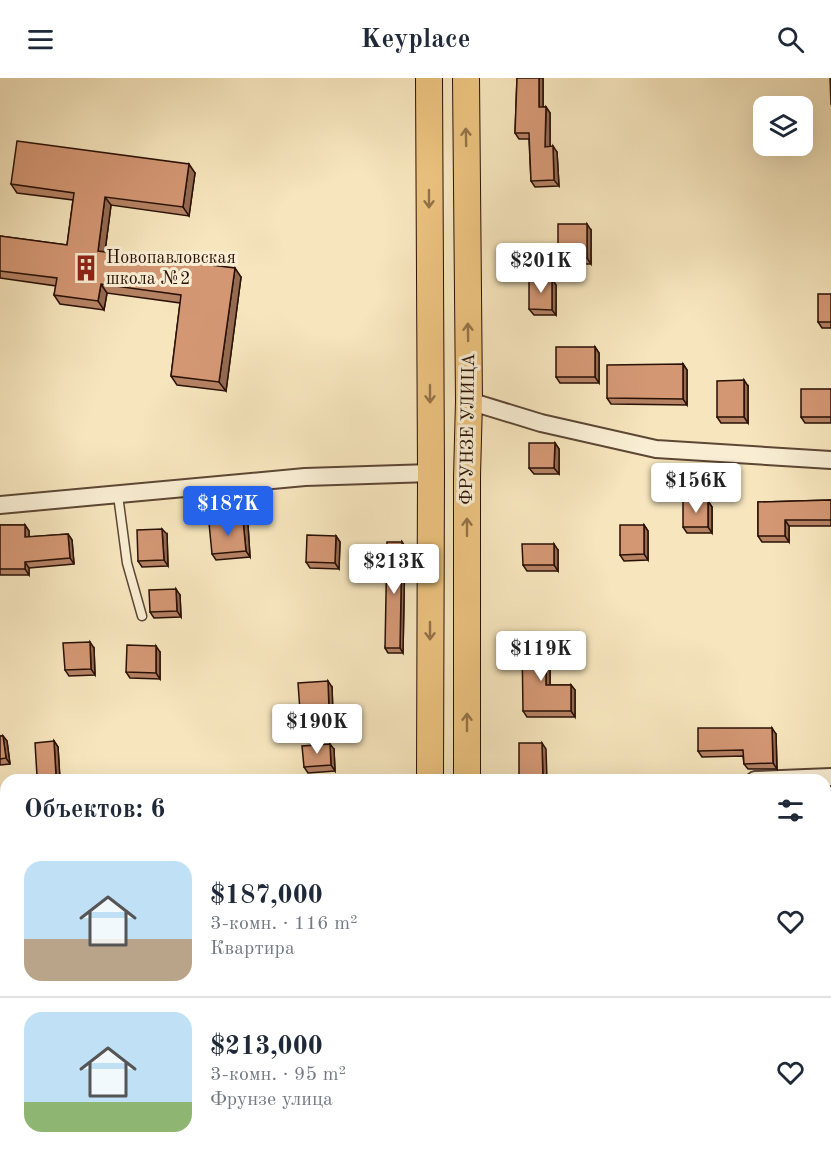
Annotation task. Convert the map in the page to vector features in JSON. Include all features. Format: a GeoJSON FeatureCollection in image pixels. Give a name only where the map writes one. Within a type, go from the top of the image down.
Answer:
{"type":"FeatureCollection","features":[{"type":"Feature","properties":{"kind":"main road","name":"ФРУНЗЕ УЛИЦА"},"geometry":{"type":"LineString","coordinates":[[429,78],[430,774]]}},
{"type":"Feature","properties":{"kind":"main road","name":"ФРУНЗЕ УЛИЦА"},"geometry":{"type":"LineString","coordinates":[[465,78],[469,401],[467,774]]}},
{"type":"Feature","properties":{"kind":"street"},"geometry":{"type":"LineString","coordinates":[[469,401],[541,423],[656,449],[831,460]]}},
{"type":"Feature","properties":{"kind":"street"},"geometry":{"type":"LineString","coordinates":[[0,505],[305,477],[431,473]]}},
{"type":"Feature","properties":{"kind":"lane"},"geometry":{"type":"LineString","coordinates":[[118,495],[127,563],[142,616]]}},
{"type":"Feature","properties":{"kind":"building"},"geometry":{"type":"Polygon","coordinates":[[[517,78],[539,78],[539,107],[546,107],[545,147],[553,146],[554,180],[531,181],[529,133],[515,133],[517,78]]]}},
{"type":"Feature","properties":{"kind":"building","name":"Новопавловская школа №2"},"geometry":{"type":"Polygon","coordinates":[[[17,141],[189,164],[183,207],[105,197],[98,251],[235,268],[219,382],[171,376],[181,295],[101,284],[98,301],[54,295],[57,278],[0,271],[0,236],[67,245],[74,193],[11,184],[17,141]]]}},
{"type":"Feature","properties":{"kind":"building"},"geometry":{"type":"Polygon","coordinates":[[[558,224],[587,224],[587,258],[558,258],[558,224]]]}},
{"type":"Feature","properties":{"kind":"building"},"geometry":{"type":"Polygon","coordinates":[[[529,279],[552,279],[552,310],[529,309],[529,279]]]}},
{"type":"Feature","properties":{"kind":"building"},"geometry":{"type":"Polygon","coordinates":[[[818,294],[831,294],[831,322],[818,322],[818,294]]]}},
{"type":"Feature","properties":{"kind":"building"},"geometry":{"type":"Polygon","coordinates":[[[556,347],[595,347],[595,377],[556,377],[556,347]]]}},
{"type":"Feature","properties":{"kind":"building"},"geometry":{"type":"Polygon","coordinates":[[[683,364],[683,399],[607,398],[607,365],[683,364]]]}},
{"type":"Feature","properties":{"kind":"building"},"geometry":{"type":"Polygon","coordinates":[[[744,380],[744,417],[717,417],[717,381],[744,380]]]}},
{"type":"Feature","properties":{"kind":"building"},"geometry":{"type":"Polygon","coordinates":[[[801,389],[831,389],[831,417],[801,417],[801,389]]]}},
{"type":"Feature","properties":{"kind":"building"},"geometry":{"type":"Polygon","coordinates":[[[529,443],[555,443],[554,468],[529,468],[529,443]]]}},
{"type":"Feature","properties":{"kind":"building"},"geometry":{"type":"Polygon","coordinates":[[[831,500],[831,520],[785,520],[785,536],[758,536],[758,502],[831,500]]]}},
{"type":"Feature","properties":{"kind":"building"},"geometry":{"type":"Polygon","coordinates":[[[683,501],[708,501],[708,527],[683,527],[683,501]]]}},
{"type":"Feature","properties":{"kind":"building"},"geometry":{"type":"Polygon","coordinates":[[[243,520],[246,551],[212,554],[209,523],[243,520]]]}},
{"type":"Feature","properties":{"kind":"building"},"geometry":{"type":"Polygon","coordinates":[[[0,525],[25,525],[25,537],[68,534],[70,558],[25,562],[25,569],[0,569],[0,525]]]}},
{"type":"Feature","properties":{"kind":"building"},"geometry":{"type":"Polygon","coordinates":[[[620,525],[644,525],[644,554],[620,555],[620,525]]]}},
{"type":"Feature","properties":{"kind":"building"},"geometry":{"type":"Polygon","coordinates":[[[162,529],[164,560],[138,561],[137,530],[162,529]]]}},
{"type":"Feature","properties":{"kind":"building"},"geometry":{"type":"Polygon","coordinates":[[[307,535],[336,536],[335,563],[306,562],[307,535]]]}},
{"type":"Feature","properties":{"kind":"building"},"geometry":{"type":"Polygon","coordinates":[[[387,542],[402,542],[400,648],[385,648],[387,542]]]}},
{"type":"Feature","properties":{"kind":"building"},"geometry":{"type":"Polygon","coordinates":[[[522,544],[554,544],[554,565],[523,565],[522,544]]]}},
{"type":"Feature","properties":{"kind":"building"},"geometry":{"type":"Polygon","coordinates":[[[176,589],[177,611],[150,612],[149,590],[176,589]]]}},
{"type":"Feature","properties":{"kind":"building"},"geometry":{"type":"Polygon","coordinates":[[[90,642],[91,669],[65,670],[63,643],[90,642]]]}},
{"type":"Feature","properties":{"kind":"building"},"geometry":{"type":"Polygon","coordinates":[[[522,642],[546,642],[546,685],[571,685],[571,711],[523,711],[522,642]]]}},
{"type":"Feature","properties":{"kind":"building"},"geometry":{"type":"Polygon","coordinates":[[[127,645],[156,646],[156,673],[126,672],[127,645]]]}},
{"type":"Feature","properties":{"kind":"building"},"geometry":{"type":"Polygon","coordinates":[[[328,681],[329,709],[300,711],[298,683],[328,681]]]}},
{"type":"Feature","properties":{"kind":"building"},"geometry":{"type":"Polygon","coordinates":[[[698,728],[772,728],[773,763],[744,764],[743,750],[698,751],[698,728]]]}},
{"type":"Feature","properties":{"kind":"building"},"geometry":{"type":"Polygon","coordinates":[[[0,736],[3,736],[6,758],[0,759],[0,736]]]}},
{"type":"Feature","properties":{"kind":"building"},"geometry":{"type":"Polygon","coordinates":[[[54,741],[56,774],[37,774],[35,743],[54,741]]]}},
{"type":"Feature","properties":{"kind":"building"},"geometry":{"type":"Polygon","coordinates":[[[519,743],[542,743],[543,774],[519,774],[519,743]]]}},
{"type":"Feature","properties":{"kind":"building"},"geometry":{"type":"Polygon","coordinates":[[[330,744],[331,765],[304,767],[302,746],[330,744]]]}},
{"type":"Feature","properties":{"kind":"place","name":"Новопавловская школа №2"},"geometry":{"type":"Point","coordinates":[86,268]}}]}
